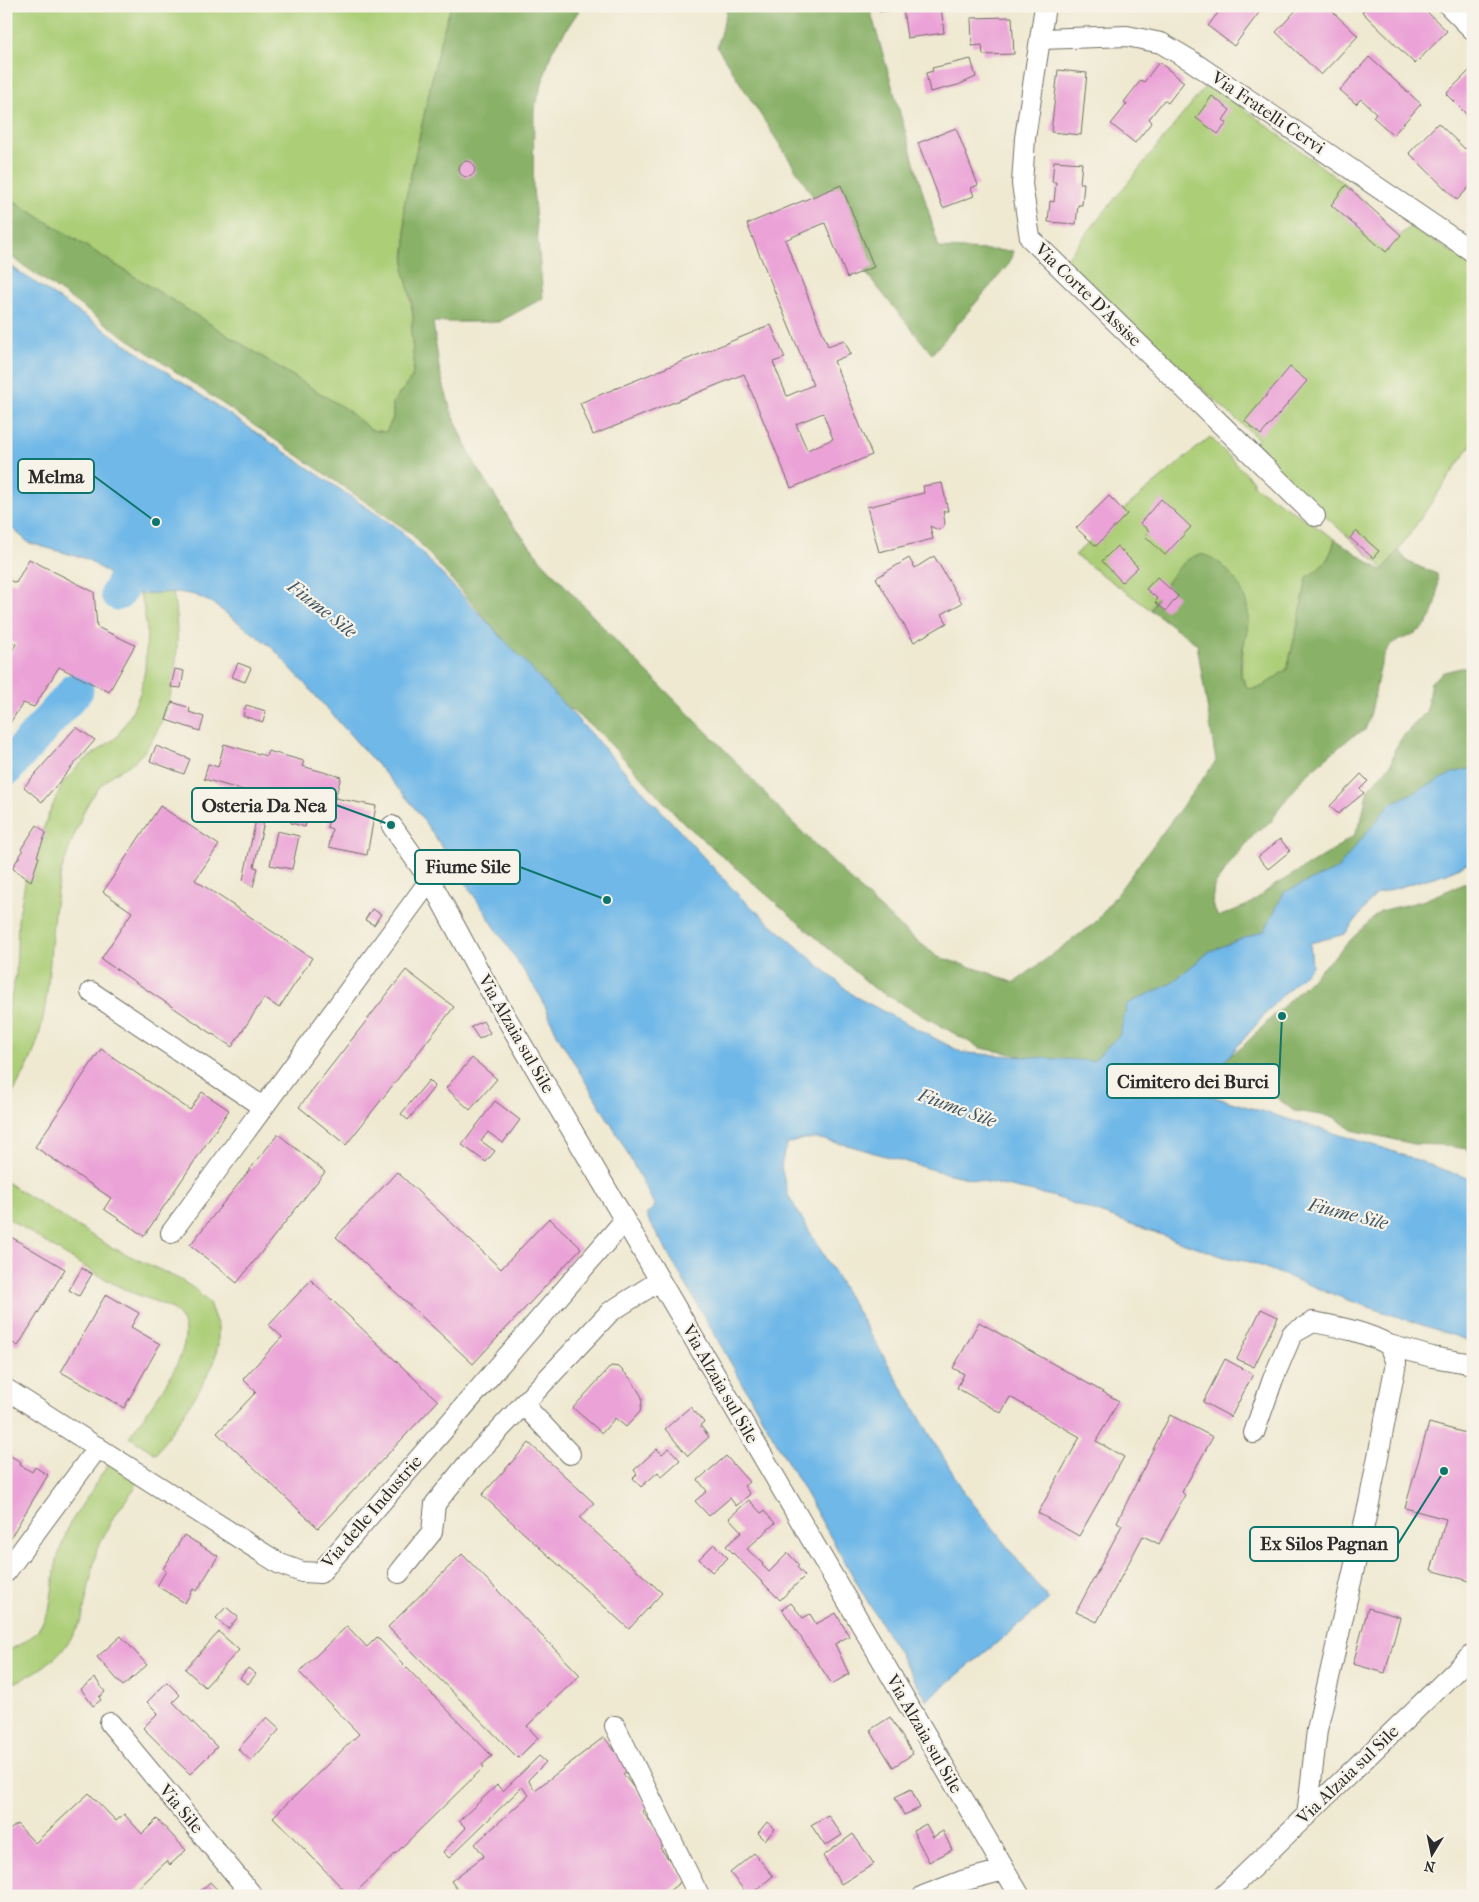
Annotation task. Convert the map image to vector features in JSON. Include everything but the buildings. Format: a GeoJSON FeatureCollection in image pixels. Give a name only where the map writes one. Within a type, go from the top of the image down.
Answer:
{"type":"FeatureCollection","features":[{"type":"Feature","properties":{"kind":"street","name":"Via Corte D'Assise"},"geometry":{"type":"LineString","coordinates":[[1046,6],[1024,138],[1022,184],[1030,238],[1315,516]]}},
{"type":"Feature","properties":{"kind":"street"},"geometry":{"type":"LineString","coordinates":[[1450,6],[1473,30]]}},
{"type":"Feature","properties":{"kind":"street","name":"Via Fratelli Cervi"},"geometry":{"type":"LineString","coordinates":[[1041,39],[1127,36],[1161,43],[1198,65],[1471,249]]}},
{"type":"Feature","properties":{"kind":"street","name":"Via Alzaia sul Sile"},"geometry":{"type":"LineString","coordinates":[[392,826],[430,880],[480,973],[624,1221],[1016,1887]]}},
{"type":"Feature","properties":{"kind":"street"},"geometry":{"type":"LineString","coordinates":[[172,1233],[430,880]]}},
{"type":"Feature","properties":{"kind":"street"},"geometry":{"type":"LineString","coordinates":[[91,992],[264,1107]]}},
{"type":"Feature","properties":{"kind":"street","name":"Via delle Industrie"},"geometry":{"type":"LineString","coordinates":[[6,1389],[280,1564],[302,1572],[320,1573],[624,1221]]}},
{"type":"Feature","properties":{"kind":"street"},"geometry":{"type":"LineString","coordinates":[[399,1573],[432,1532],[435,1504],[469,1462],[610,1312],[659,1281]]}},
{"type":"Feature","properties":{"kind":"street"},"geometry":{"type":"LineString","coordinates":[[1254,1433],[1292,1334],[1313,1322],[1356,1331],[1377,1338],[1389,1345],[1432,1357],[1473,1364]]}},
{"type":"Feature","properties":{"kind":"street"},"geometry":{"type":"LineString","coordinates":[[1307,1816],[1317,1730],[1369,1503],[1396,1364],[1389,1345]]}},
{"type":"Feature","properties":{"kind":"street"},"geometry":{"type":"LineString","coordinates":[[523,1404],[570,1454]]}},
{"type":"Feature","properties":{"kind":"street"},"geometry":{"type":"LineString","coordinates":[[6,1572],[98,1447]]}},
{"type":"Feature","properties":{"kind":"street","name":"Via Alzaia sul Sile"},"geometry":{"type":"LineString","coordinates":[[1223,1896],[1473,1654]]}},
{"type":"Feature","properties":{"kind":"street","name":"Via Sile"},"geometry":{"type":"LineString","coordinates":[[110,1723],[253,1896]]}},
{"type":"Feature","properties":{"kind":"street"},"geometry":{"type":"LineString","coordinates":[[615,1726],[699,1896]]}},
{"type":"Feature","properties":{"kind":"street"},"geometry":{"type":"LineString","coordinates":[[923,1896],[962,1880],[1016,1887]]}},
{"type":"Feature","properties":{"kind":"green space"},"geometry":{"type":"Polygon","coordinates":[[[6,6],[451,6],[441,38],[404,206],[406,241],[404,257],[413,317],[411,332],[414,363],[412,378],[393,402],[393,418],[386,432],[371,430],[347,410],[6,196],[6,6]]]}},
{"type":"Feature","properties":{"kind":"green space"},"geometry":{"type":"Polygon","coordinates":[[[451,6],[582,6],[552,51],[534,109],[533,188],[543,298],[499,322],[433,322],[439,368],[450,408],[471,457],[511,522],[541,560],[616,641],[726,751],[785,815],[877,906],[938,957],[987,972],[1014,983],[1096,922],[1216,761],[1197,644],[1151,610],[1159,594],[1180,566],[1196,555],[1212,558],[1220,564],[1234,578],[1244,596],[1247,605],[1248,622],[1240,667],[1242,677],[1248,689],[1262,687],[1287,669],[1307,577],[1326,561],[1335,539],[1382,571],[1398,550],[1408,562],[1437,574],[1438,581],[1436,605],[1426,625],[1415,633],[1395,642],[1384,656],[1365,730],[1351,737],[1308,773],[1278,809],[1271,822],[1257,831],[1232,861],[1214,886],[1212,904],[1218,917],[1248,905],[1272,887],[1329,853],[1354,835],[1361,821],[1368,789],[1391,764],[1395,749],[1403,736],[1426,712],[1431,682],[1444,672],[1473,665],[1473,787],[1136,1071],[1045,1062],[980,1048],[874,988],[683,822],[600,733],[549,692],[411,533],[6,253],[6,196],[347,410],[371,430],[386,432],[393,418],[393,402],[412,378],[414,363],[411,332],[413,317],[412,302],[404,272],[406,241],[404,206],[441,38],[451,6]]]}},
{"type":"Feature","properties":{"kind":"green space"},"geometry":{"type":"Polygon","coordinates":[[[728,6],[868,6],[939,248],[1013,251],[1009,264],[932,354],[848,251],[717,47],[728,6]]]}},
{"type":"Feature","properties":{"kind":"green space"},"geometry":{"type":"Polygon","coordinates":[[[1209,82],[1346,185],[1400,235],[1411,226],[1473,266],[1473,442],[1385,570],[1251,449],[1258,439],[1063,263],[1209,82]]]}},
{"type":"Feature","properties":{"kind":"green space"},"geometry":{"type":"Polygon","coordinates":[[[1210,437],[1253,481],[1253,485],[1335,539],[1326,562],[1307,578],[1287,669],[1262,687],[1248,689],[1241,675],[1248,613],[1178,571],[1158,595],[1151,610],[1075,555],[1118,514],[1210,437]]]}},
{"type":"Feature","properties":{"kind":"green space"},"geometry":{"type":"Polygon","coordinates":[[[173,592],[176,612],[177,655],[170,697],[154,737],[142,754],[104,782],[92,797],[83,813],[59,881],[55,903],[47,990],[40,1033],[27,1067],[6,1104],[6,1020],[16,974],[18,920],[27,872],[50,811],[63,783],[81,763],[117,737],[131,714],[140,693],[145,670],[147,631],[143,603],[139,593],[173,592]]]}},
{"type":"Feature","properties":{"kind":"green space"},"geometry":{"type":"Polygon","coordinates":[[[1473,880],[1473,1160],[1467,1149],[1441,1145],[1414,1144],[1352,1130],[1334,1117],[1294,1111],[1277,1098],[1253,1089],[1227,1092],[1212,1080],[1213,1067],[1241,1048],[1380,911],[1422,901],[1473,880]]]}},
{"type":"Feature","properties":{"kind":"green space"},"geometry":{"type":"Polygon","coordinates":[[[6,1182],[109,1246],[179,1279],[195,1289],[209,1303],[218,1327],[218,1344],[214,1363],[198,1392],[156,1454],[129,1437],[155,1400],[180,1358],[185,1331],[181,1319],[172,1309],[111,1282],[6,1217],[6,1182]]]}},
{"type":"Feature","properties":{"kind":"green space"},"geometry":{"type":"Polygon","coordinates":[[[111,1460],[141,1479],[113,1518],[97,1549],[82,1618],[69,1642],[52,1660],[31,1675],[6,1686],[6,1652],[26,1641],[37,1632],[49,1611],[57,1559],[69,1525],[111,1460]]]}},
{"type":"Feature","properties":{"kind":"water"},"geometry":{"type":"Polygon","coordinates":[[[6,263],[400,530],[526,663],[740,897],[854,996],[963,1053],[1093,1061],[1120,1034],[1127,1004],[1170,984],[1210,951],[1265,930],[1284,892],[1337,869],[1390,804],[1453,773],[1473,768],[1473,860],[1447,873],[1376,894],[1345,934],[1310,943],[1312,966],[1274,1004],[1198,1092],[1380,1147],[1473,1180],[1473,1342],[1348,1300],[1250,1262],[1224,1257],[1052,1196],[941,1172],[820,1139],[803,1139],[788,1144],[781,1167],[788,1195],[964,1492],[1049,1600],[927,1700],[865,1597],[646,1215],[655,1206],[620,1139],[558,1036],[541,997],[412,804],[272,647],[212,603],[195,595],[178,592],[138,594],[87,559],[29,543],[6,523],[6,263]]]}},
{"type":"Feature","properties":{"kind":"waterway"},"geometry":{"type":"LineString","coordinates":[[118,593],[146,541]]}},
{"type":"Feature","properties":{"kind":"waterway"},"geometry":{"type":"LineString","coordinates":[[6,769],[76,690]]}},
{"type":"Feature","properties":{"kind":"place","name":"Melma"},"geometry":{"type":"Point","coordinates":[156,522]}},
{"type":"Feature","properties":{"kind":"place","name":"Osteria Da Nea"},"geometry":{"type":"Point","coordinates":[391,825]}},
{"type":"Feature","properties":{"kind":"place","name":"Fiume Sile"},"geometry":{"type":"Point","coordinates":[607,900]}},
{"type":"Feature","properties":{"kind":"place","name":"Cimitero dei Burci"},"geometry":{"type":"Point","coordinates":[1282,1016]}},
{"type":"Feature","properties":{"kind":"place","name":"Ex Silos Pagnan"},"geometry":{"type":"Point","coordinates":[1444,1471]}}]}
